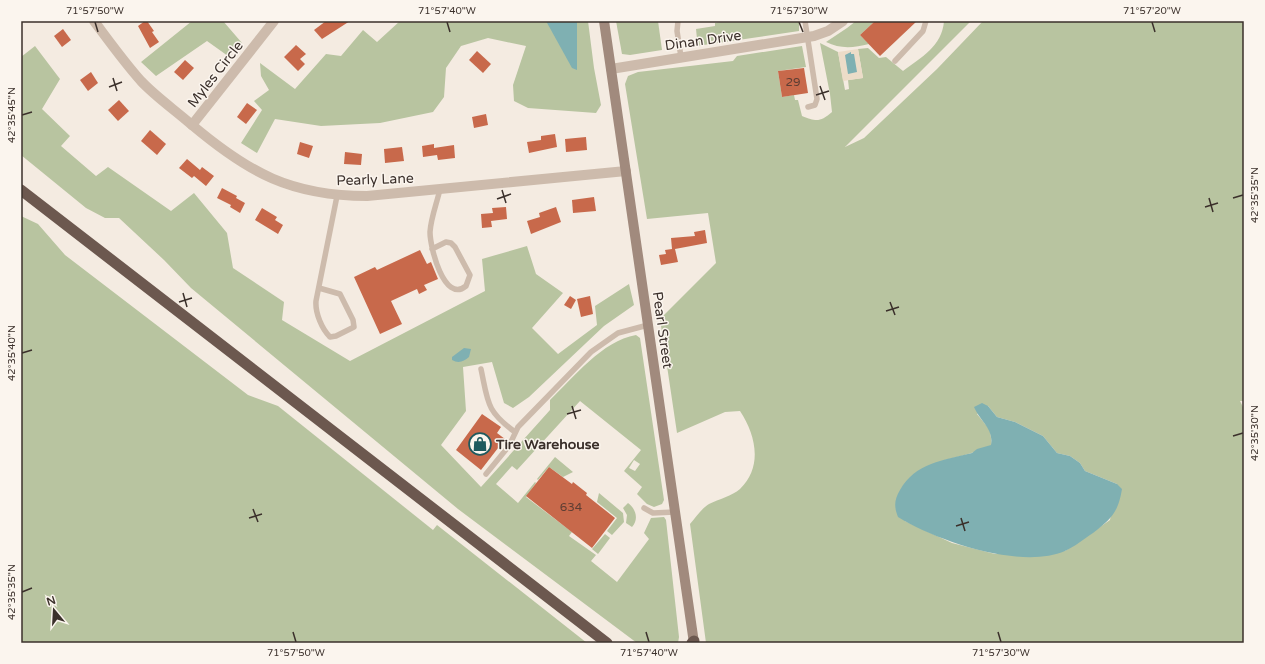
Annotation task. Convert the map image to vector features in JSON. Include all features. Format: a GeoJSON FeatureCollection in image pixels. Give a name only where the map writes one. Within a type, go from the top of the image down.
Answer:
{"type":"FeatureCollection","features":[{"type":"Feature","properties":{"kind":"highway"},"geometry":{"type":"LineString","coordinates":[[21,190],[607,643]]}},
{"type":"Feature","properties":{"kind":"main road","name":"Pearl Street"},"geometry":{"type":"LineString","coordinates":[[604,21],[694,642]]}},
{"type":"Feature","properties":{"kind":"street","name":"Pearly Lane"},"geometry":{"type":"LineString","coordinates":[[94,21],[142,82],[218,147],[256,171],[299,188],[337,196],[367,196],[626,171]]}},
{"type":"Feature","properties":{"kind":"street","name":"Myles Circle"},"geometry":{"type":"LineString","coordinates":[[192,125],[274,21]]}},
{"type":"Feature","properties":{"kind":"street","name":"Dinan Drive"},"geometry":{"type":"LineString","coordinates":[[611,69],[807,38],[822,34],[844,21]]}},
{"type":"Feature","properties":{"kind":"lane"},"geometry":{"type":"LineString","coordinates":[[678,21],[677,27],[680,57]]}},
{"type":"Feature","properties":{"kind":"lane"},"geometry":{"type":"LineString","coordinates":[[805,21],[817,99],[815,105],[808,107]]}},
{"type":"Feature","properties":{"kind":"lane"},"geometry":{"type":"LineString","coordinates":[[895,61],[923,31],[926,21]]}},
{"type":"Feature","properties":{"kind":"lane"},"geometry":{"type":"LineString","coordinates":[[432,249],[446,242],[454,245],[470,275],[466,286],[459,290],[450,288],[442,274],[432,249],[431,226],[440,189]]}},
{"type":"Feature","properties":{"kind":"lane"},"geometry":{"type":"LineString","coordinates":[[319,288],[340,294],[354,327],[336,336],[330,337],[327,334],[317,313],[319,288],[337,196]]}},
{"type":"Feature","properties":{"kind":"lane"},"geometry":{"type":"LineString","coordinates":[[486,474],[509,446],[515,432],[591,352],[618,333],[648,325]]}},
{"type":"Feature","properties":{"kind":"lane"},"geometry":{"type":"LineString","coordinates":[[481,369],[492,411],[496,417],[515,432]]}},
{"type":"Feature","properties":{"kind":"lane"},"geometry":{"type":"LineString","coordinates":[[644,508],[653,513],[675,512]]}},
{"type":"Feature","properties":{"kind":"green space"},"geometry":{"type":"Polygon","coordinates":[[[192,21],[223,21],[242,43],[228,56],[207,41],[156,76],[141,62],[192,21]]]}},
{"type":"Feature","properties":{"kind":"green space"},"geometry":{"type":"Polygon","coordinates":[[[400,21],[588,21],[594,68],[601,105],[596,113],[528,108],[514,101],[513,85],[526,46],[488,38],[461,46],[446,68],[444,97],[433,112],[380,123],[321,126],[275,119],[257,153],[241,143],[262,110],[254,101],[269,90],[261,76],[260,63],[295,89],[326,54],[341,56],[363,30],[377,42],[400,21]]]}},
{"type":"Feature","properties":{"kind":"green space"},"geometry":{"type":"Polygon","coordinates":[[[616,21],[658,21],[662,50],[630,55],[622,54],[616,21]]]}},
{"type":"Feature","properties":{"kind":"green space"},"geometry":{"type":"Polygon","coordinates":[[[727,21],[799,21],[799,31],[690,47],[689,41],[697,39],[696,29],[715,26],[715,23],[727,21]]]}},
{"type":"Feature","properties":{"kind":"green space"},"geometry":{"type":"Polygon","coordinates":[[[856,21],[875,21],[860,35],[869,44],[847,47],[836,46],[826,42],[847,28],[856,21]]]}},
{"type":"Feature","properties":{"kind":"green space"},"geometry":{"type":"Polygon","coordinates":[[[944,21],[971,21],[845,147],[864,138],[937,69],[983,21],[1244,21],[1244,401],[1240,401],[1244,409],[1244,643],[706,643],[690,524],[706,506],[733,494],[740,489],[752,471],[755,451],[750,430],[740,411],[725,412],[677,433],[660,319],[716,263],[708,213],[647,219],[625,84],[628,76],[638,72],[733,61],[737,56],[802,46],[806,67],[778,71],[782,97],[794,95],[795,100],[798,100],[802,116],[818,120],[824,118],[832,112],[820,43],[838,52],[845,90],[849,89],[848,80],[863,78],[858,49],[868,48],[879,58],[886,57],[903,71],[935,45],[942,30],[944,21]],[[988,406],[977,414],[990,430],[992,446],[945,460],[905,521],[952,543],[995,554],[1065,551],[1110,520],[1117,484],[1085,471],[1080,463],[1070,456],[1057,453],[1043,436],[1015,422],[997,417],[988,406]]]}},
{"type":"Feature","properties":{"kind":"green space"},"geometry":{"type":"Polygon","coordinates":[[[35,46],[60,79],[42,109],[70,136],[61,146],[96,176],[108,167],[171,211],[194,193],[227,233],[233,268],[284,302],[282,320],[350,361],[485,291],[482,259],[527,246],[536,274],[563,293],[532,328],[558,354],[597,325],[595,306],[629,284],[634,305],[604,326],[529,397],[513,408],[504,403],[492,362],[463,367],[466,411],[441,445],[481,487],[550,410],[550,400],[589,361],[612,344],[636,335],[640,338],[664,500],[662,504],[654,507],[647,504],[637,494],[642,487],[624,471],[641,450],[580,401],[517,470],[512,466],[496,484],[518,503],[535,482],[536,483],[526,497],[572,532],[569,536],[596,555],[591,561],[617,582],[649,539],[644,533],[651,518],[664,517],[666,520],[679,637],[678,643],[637,643],[458,509],[191,288],[164,260],[119,218],[105,218],[86,208],[21,155],[21,57],[35,46]],[[634,460],[629,468],[635,471],[640,464],[634,460]]]}},
{"type":"Feature","properties":{"kind":"green space"},"geometry":{"type":"Polygon","coordinates":[[[21,216],[38,224],[65,255],[248,395],[278,406],[433,530],[437,525],[587,643],[21,643],[21,216]]]}},
{"type":"Feature","properties":{"kind":"green space"},"geometry":{"type":"Polygon","coordinates":[[[555,457],[573,472],[563,477],[549,467],[538,480],[537,479],[555,457]]]}},
{"type":"Feature","properties":{"kind":"green space"},"geometry":{"type":"Polygon","coordinates":[[[599,493],[623,513],[624,522],[612,535],[607,531],[617,518],[597,502],[599,493]]]}},
{"type":"Feature","properties":{"kind":"green space"},"geometry":{"type":"Polygon","coordinates":[[[628,503],[636,514],[632,527],[626,523],[627,515],[623,508],[628,503]]]}},
{"type":"Feature","properties":{"kind":"green space"},"geometry":{"type":"Polygon","coordinates":[[[605,534],[610,538],[598,554],[592,549],[605,534]]]}},
{"type":"Feature","properties":{"kind":"shaded area"},"geometry":{"type":"Polygon","coordinates":[[[858,49],[863,78],[843,81],[838,52],[858,49]]]}},
{"type":"Feature","properties":{"kind":"water"},"geometry":{"type":"Polygon","coordinates":[[[546,21],[577,21],[577,70],[572,68],[546,21]]]}},
{"type":"Feature","properties":{"kind":"water"},"geometry":{"type":"Polygon","coordinates":[[[851,52],[851,54],[854,54],[857,72],[848,74],[845,55],[851,52]]]}},
{"type":"Feature","properties":{"kind":"water"},"geometry":{"type":"Polygon","coordinates":[[[464,348],[471,349],[469,357],[461,362],[452,360],[452,357],[464,348]]]}},
{"type":"Feature","properties":{"kind":"water"},"geometry":{"type":"Polygon","coordinates":[[[982,403],[988,406],[997,417],[1015,422],[1043,436],[1057,453],[1070,456],[1080,463],[1085,471],[1117,484],[1122,489],[1118,504],[1113,515],[1105,524],[1065,551],[1047,556],[1026,557],[1003,555],[956,543],[934,535],[898,517],[895,507],[897,497],[906,481],[914,474],[931,464],[972,453],[977,449],[991,445],[989,430],[974,407],[982,403]]]}},
{"type":"Feature","properties":{"kind":"building"},"geometry":{"type":"Polygon","coordinates":[[[147,21],[154,31],[152,32],[159,42],[150,48],[138,26],[147,21]]]}},
{"type":"Feature","properties":{"kind":"building"},"geometry":{"type":"Polygon","coordinates":[[[326,21],[350,21],[322,39],[314,30],[326,21]]]}},
{"type":"Feature","properties":{"kind":"building"},"geometry":{"type":"Polygon","coordinates":[[[875,21],[917,21],[880,56],[860,35],[875,21]]]}},
{"type":"Feature","properties":{"kind":"building"},"geometry":{"type":"Polygon","coordinates":[[[63,29],[71,40],[62,47],[54,36],[63,29]]]}},
{"type":"Feature","properties":{"kind":"building"},"geometry":{"type":"Polygon","coordinates":[[[296,45],[306,54],[300,59],[305,64],[298,71],[284,57],[296,45]]]}},
{"type":"Feature","properties":{"kind":"building"},"geometry":{"type":"Polygon","coordinates":[[[477,51],[491,64],[483,73],[469,60],[477,51]]]}},
{"type":"Feature","properties":{"kind":"building"},"geometry":{"type":"Polygon","coordinates":[[[185,60],[194,68],[183,80],[174,72],[185,60]]]}},
{"type":"Feature","properties":{"kind":"building"},"geometry":{"type":"Polygon","coordinates":[[[804,68],[808,93],[782,97],[778,71],[804,68]]]}},
{"type":"Feature","properties":{"kind":"building"},"geometry":{"type":"Polygon","coordinates":[[[91,72],[98,83],[88,91],[80,80],[91,72]]]}},
{"type":"Feature","properties":{"kind":"building"},"geometry":{"type":"Polygon","coordinates":[[[119,100],[129,111],[118,121],[108,110],[119,100]]]}},
{"type":"Feature","properties":{"kind":"building"},"geometry":{"type":"Polygon","coordinates":[[[247,103],[257,110],[246,124],[237,117],[247,103]]]}},
{"type":"Feature","properties":{"kind":"building"},"geometry":{"type":"Polygon","coordinates":[[[486,114],[488,125],[474,128],[472,117],[486,114]]]}},
{"type":"Feature","properties":{"kind":"building"},"geometry":{"type":"Polygon","coordinates":[[[150,130],[166,144],[157,155],[141,141],[150,130]]]}},
{"type":"Feature","properties":{"kind":"building"},"geometry":{"type":"Polygon","coordinates":[[[555,134],[557,147],[529,153],[527,142],[541,140],[541,136],[555,134]]]}},
{"type":"Feature","properties":{"kind":"building"},"geometry":{"type":"Polygon","coordinates":[[[586,137],[587,150],[566,152],[565,139],[586,137]]]}},
{"type":"Feature","properties":{"kind":"building"},"geometry":{"type":"Polygon","coordinates":[[[300,142],[313,146],[309,158],[297,154],[300,142]]]}},
{"type":"Feature","properties":{"kind":"building"},"geometry":{"type":"Polygon","coordinates":[[[434,144],[434,148],[454,145],[455,158],[438,160],[437,155],[423,157],[422,146],[434,144]]]}},
{"type":"Feature","properties":{"kind":"building"},"geometry":{"type":"Polygon","coordinates":[[[402,147],[404,161],[385,163],[384,149],[402,147]]]}},
{"type":"Feature","properties":{"kind":"building"},"geometry":{"type":"Polygon","coordinates":[[[345,152],[362,154],[361,165],[344,164],[345,152]]]}},
{"type":"Feature","properties":{"kind":"building"},"geometry":{"type":"Polygon","coordinates":[[[187,159],[200,170],[202,167],[214,176],[206,186],[194,176],[192,178],[179,168],[187,159]]]}},
{"type":"Feature","properties":{"kind":"building"},"geometry":{"type":"Polygon","coordinates":[[[222,188],[237,196],[236,198],[245,203],[240,213],[230,207],[231,205],[217,198],[222,188]]]}},
{"type":"Feature","properties":{"kind":"building"},"geometry":{"type":"Polygon","coordinates":[[[594,197],[596,211],[573,213],[572,200],[594,197]]]}},
{"type":"Feature","properties":{"kind":"building"},"geometry":{"type":"Polygon","coordinates":[[[506,207],[507,219],[491,221],[492,227],[482,228],[481,214],[493,213],[492,208],[506,207]]]}},
{"type":"Feature","properties":{"kind":"building"},"geometry":{"type":"Polygon","coordinates":[[[556,207],[561,222],[531,234],[527,221],[540,217],[539,213],[556,207]]]}},
{"type":"Feature","properties":{"kind":"building"},"geometry":{"type":"Polygon","coordinates":[[[262,208],[277,217],[275,220],[283,225],[278,234],[255,220],[262,208]]]}},
{"type":"Feature","properties":{"kind":"building"},"geometry":{"type":"Polygon","coordinates":[[[705,230],[707,243],[675,249],[678,262],[661,265],[659,255],[666,254],[665,250],[672,249],[671,238],[695,236],[694,232],[705,230]]]}},
{"type":"Feature","properties":{"kind":"building"},"geometry":{"type":"Polygon","coordinates":[[[420,250],[427,264],[431,262],[438,279],[424,285],[427,290],[419,294],[417,289],[391,301],[402,324],[380,334],[354,277],[375,267],[377,270],[420,250]]]}},
{"type":"Feature","properties":{"kind":"building"},"geometry":{"type":"Polygon","coordinates":[[[570,296],[576,300],[571,309],[564,305],[570,296]]]}},
{"type":"Feature","properties":{"kind":"building"},"geometry":{"type":"Polygon","coordinates":[[[590,296],[593,314],[581,317],[577,299],[590,296]]]}},
{"type":"Feature","properties":{"kind":"building","name":"Tire Warehouse"},"geometry":{"type":"Polygon","coordinates":[[[482,414],[501,427],[497,433],[505,439],[481,470],[456,450],[482,414]]]}},
{"type":"Feature","properties":{"kind":"building"},"geometry":{"type":"Polygon","coordinates":[[[549,467],[572,484],[573,482],[587,493],[586,495],[615,518],[592,548],[526,496],[549,467]]]}},
{"type":"Feature","properties":{"kind":"place","name":"Tire Warehouse"},"geometry":{"type":"Point","coordinates":[480,444]}}]}
